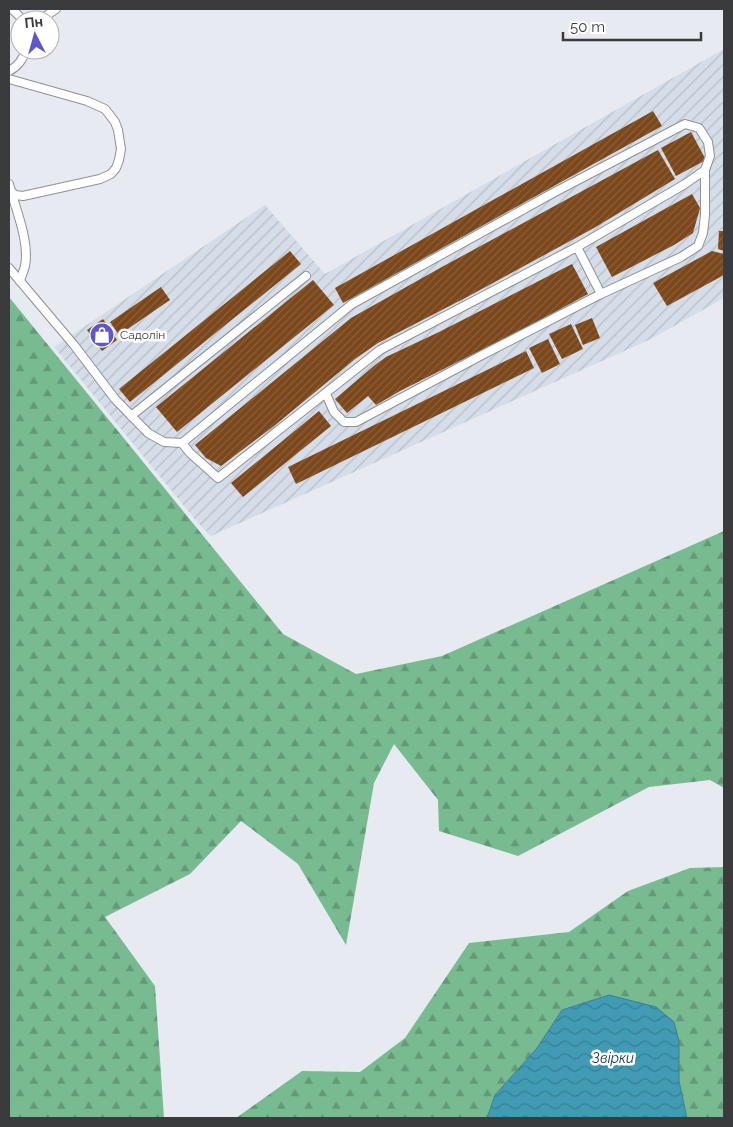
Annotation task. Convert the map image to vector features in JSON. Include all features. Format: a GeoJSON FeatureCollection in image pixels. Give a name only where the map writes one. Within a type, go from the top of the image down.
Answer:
{"type":"FeatureCollection","features":[{"type":"Feature","properties":{"kind":"lane"},"geometry":{"type":"LineString","coordinates":[[9,72],[21,60]]}},
{"type":"Feature","properties":{"kind":"lane"},"geometry":{"type":"LineString","coordinates":[[9,79],[88,101],[105,110],[115,122],[121,149],[116,168],[111,174],[100,179],[23,196],[15,195],[9,189]]}},
{"type":"Feature","properties":{"kind":"lane"},"geometry":{"type":"LineString","coordinates":[[9,268],[74,345],[114,399],[148,433],[164,442],[182,442],[352,304],[685,124],[699,128],[708,142],[710,156],[705,170],[703,233],[698,246],[681,257],[601,294],[356,422],[344,422],[334,412],[326,394]]}},
{"type":"Feature","properties":{"kind":"lane"},"geometry":{"type":"LineString","coordinates":[[182,442],[190,453],[218,478],[380,350],[577,247],[685,184],[705,170]]}},
{"type":"Feature","properties":{"kind":"lane"},"geometry":{"type":"LineString","coordinates":[[9,189],[9,208]]}},
{"type":"Feature","properties":{"kind":"lane"},"geometry":{"type":"LineString","coordinates":[[9,189],[26,252],[25,268],[20,281]]}},
{"type":"Feature","properties":{"kind":"lane"},"geometry":{"type":"LineString","coordinates":[[577,247],[601,294]]}},
{"type":"Feature","properties":{"kind":"lane"},"geometry":{"type":"LineString","coordinates":[[131,416],[306,276]]}},
{"type":"Feature","properties":{"kind":"shaded area"},"geometry":{"type":"Polygon","coordinates":[[[724,49],[724,298],[651,339],[211,536],[198,523],[54,347],[265,205],[325,274],[724,49]]]}},
{"type":"Feature","properties":{"kind":"green space"},"geometry":{"type":"Polygon","coordinates":[[[9,297],[283,634],[356,674],[442,656],[724,531],[724,788],[710,780],[649,787],[518,856],[439,831],[438,800],[394,744],[374,783],[346,945],[298,864],[241,821],[190,874],[105,917],[155,986],[164,1118],[9,1118],[9,297]]]}},
{"type":"Feature","properties":{"kind":"green space"},"geometry":{"type":"Polygon","coordinates":[[[724,867],[724,1118],[687,1118],[679,1081],[679,1041],[562,1010],[537,1048],[495,1095],[487,1118],[236,1118],[302,1071],[360,1072],[405,1038],[469,943],[569,932],[628,891],[690,868],[724,867]]]}},
{"type":"Feature","properties":{"kind":"water","name":"Звірки"},"geometry":{"type":"Polygon","coordinates":[[[609,995],[656,1007],[674,1022],[679,1041],[679,1081],[687,1118],[487,1118],[495,1095],[537,1048],[562,1010],[609,995]]]}},
{"type":"Feature","properties":{"kind":"building"},"geometry":{"type":"Polygon","coordinates":[[[653,111],[662,126],[343,303],[335,288],[653,111]]]}},
{"type":"Feature","properties":{"kind":"building"},"geometry":{"type":"Polygon","coordinates":[[[691,132],[706,160],[676,176],[661,148],[691,132]]]}},
{"type":"Feature","properties":{"kind":"building"},"geometry":{"type":"Polygon","coordinates":[[[658,150],[675,179],[594,228],[378,343],[355,359],[274,426],[221,466],[206,458],[195,445],[351,318],[658,150]]]}},
{"type":"Feature","properties":{"kind":"building"},"geometry":{"type":"Polygon","coordinates":[[[692,194],[700,208],[693,233],[612,277],[596,247],[692,194]]]}},
{"type":"Feature","properties":{"kind":"building"},"geometry":{"type":"Polygon","coordinates":[[[719,231],[724,231],[724,251],[718,249],[719,231]]]}},
{"type":"Feature","properties":{"kind":"building"},"geometry":{"type":"Polygon","coordinates":[[[290,251],[301,264],[130,402],[119,389],[290,251]]]}},
{"type":"Feature","properties":{"kind":"building"},"geometry":{"type":"Polygon","coordinates":[[[712,251],[724,254],[724,275],[667,306],[653,283],[712,251]]]}},
{"type":"Feature","properties":{"kind":"building"},"geometry":{"type":"Polygon","coordinates":[[[572,264],[588,294],[376,405],[368,396],[347,413],[335,399],[386,357],[572,264]]]}},
{"type":"Feature","properties":{"kind":"building"},"geometry":{"type":"Polygon","coordinates":[[[313,280],[334,305],[177,432],[156,407],[313,280]]]}},
{"type":"Feature","properties":{"kind":"building"},"geometry":{"type":"Polygon","coordinates":[[[161,287],[170,300],[119,335],[110,322],[161,287]]]}},
{"type":"Feature","properties":{"kind":"building"},"geometry":{"type":"Polygon","coordinates":[[[592,318],[600,338],[583,345],[575,325],[592,318]]]}},
{"type":"Feature","properties":{"kind":"building","name":"Садолін"},"geometry":{"type":"Polygon","coordinates":[[[103,319],[117,340],[102,351],[87,330],[103,319]]]}},
{"type":"Feature","properties":{"kind":"building"},"geometry":{"type":"Polygon","coordinates":[[[571,324],[583,349],[562,359],[549,334],[571,324]]]}},
{"type":"Feature","properties":{"kind":"building"},"geometry":{"type":"Polygon","coordinates":[[[548,339],[560,364],[542,373],[529,348],[548,339]]]}},
{"type":"Feature","properties":{"kind":"building"},"geometry":{"type":"Polygon","coordinates":[[[526,351],[534,368],[296,484],[288,467],[526,351]]]}},
{"type":"Feature","properties":{"kind":"building"},"geometry":{"type":"Polygon","coordinates":[[[319,411],[331,426],[243,497],[231,483],[319,411]]]}},
{"type":"Feature","properties":{"kind":"place","name":"Садолін"},"geometry":{"type":"Point","coordinates":[102,335]}}]}
